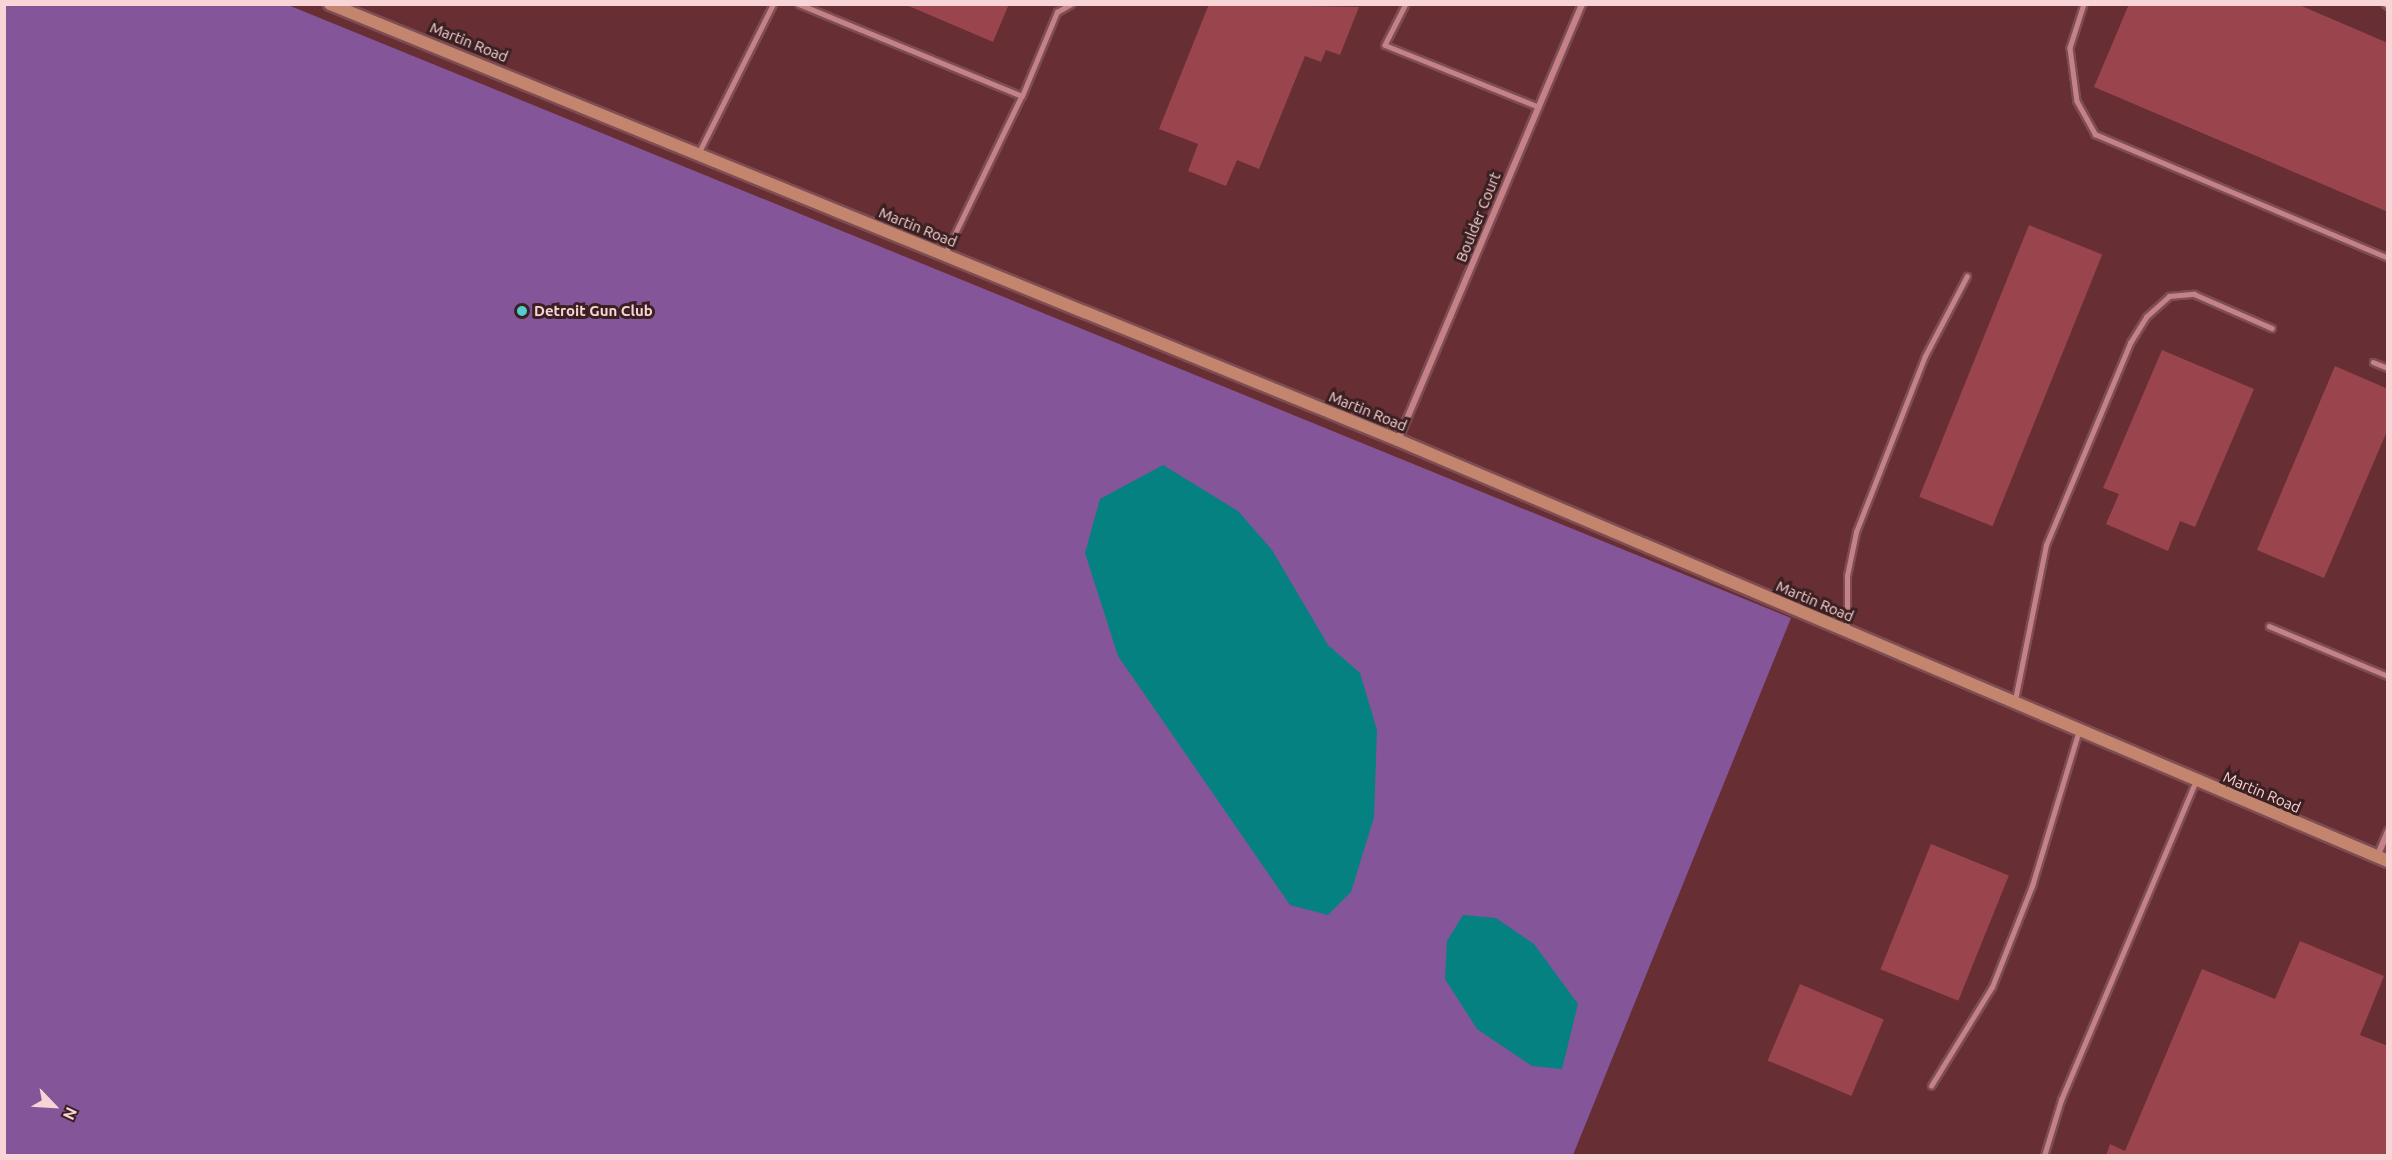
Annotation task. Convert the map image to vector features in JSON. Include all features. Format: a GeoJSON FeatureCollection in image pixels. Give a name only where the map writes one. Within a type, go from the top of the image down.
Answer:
{"type":"FeatureCollection","features":[{"type":"Feature","properties":{"kind":"main road","name":"Martin Road"},"geometry":{"type":"LineString","coordinates":[[330,4],[1398,440],[2382,859]]}},
{"type":"Feature","properties":{"kind":"street","name":"Boulder Court"},"geometry":{"type":"LineString","coordinates":[[1398,440],[1537,106],[1582,4]]}},
{"type":"Feature","properties":{"kind":"street"},"geometry":{"type":"LineString","coordinates":[[2382,859],[2388,831]]}},
{"type":"Feature","properties":{"kind":"lane"},"geometry":{"type":"LineString","coordinates":[[699,153],[773,4]]}},
{"type":"Feature","properties":{"kind":"lane"},"geometry":{"type":"LineString","coordinates":[[799,4],[1022,96]]}},
{"type":"Feature","properties":{"kind":"lane"},"geometry":{"type":"LineString","coordinates":[[945,255],[1022,96],[1058,12],[1071,4]]}},
{"type":"Feature","properties":{"kind":"lane"},"geometry":{"type":"LineString","coordinates":[[1406,4],[1385,45],[1537,106]]}},
{"type":"Feature","properties":{"kind":"lane"},"geometry":{"type":"LineString","coordinates":[[2084,4],[2070,48],[2077,101],[2095,134],[2388,258]]}},
{"type":"Feature","properties":{"kind":"lane"},"geometry":{"type":"LineString","coordinates":[[1847,631],[1847,576],[1856,532],[1925,356],[1967,276]]}},
{"type":"Feature","properties":{"kind":"lane"},"geometry":{"type":"LineString","coordinates":[[2014,703],[2046,545],[2130,343],[2146,317],[2169,297],[2194,294],[2272,328]]}},
{"type":"Feature","properties":{"kind":"lane"},"geometry":{"type":"LineString","coordinates":[[2373,362],[2388,368]]}},
{"type":"Feature","properties":{"kind":"lane"},"geometry":{"type":"LineString","coordinates":[[2269,626],[2388,676]]}},
{"type":"Feature","properties":{"kind":"lane"},"geometry":{"type":"LineString","coordinates":[[1931,1086],[1992,987],[2032,886],[2079,730]]}},
{"type":"Feature","properties":{"kind":"lane"},"geometry":{"type":"LineString","coordinates":[[2044,1155],[2061,1100],[2196,780]]}},
{"type":"Feature","properties":{"kind":"shaded area","name":"Detroit Gun Club"},"geometry":{"type":"Polygon","coordinates":[[[5,5],[288,5],[1791,618],[1573,1155],[5,1156],[5,5]]]}},
{"type":"Feature","properties":{"kind":"water"},"geometry":{"type":"Polygon","coordinates":[[[1163,465],[1238,511],[1272,550],[1328,645],[1360,673],[1377,730],[1374,817],[1351,892],[1328,915],[1290,905],[1118,656],[1085,553],[1100,499],[1163,465]]]}},
{"type":"Feature","properties":{"kind":"water"},"geometry":{"type":"Polygon","coordinates":[[[1463,915],[1496,918],[1534,944],[1578,1004],[1562,1069],[1532,1066],[1477,1029],[1445,979],[1447,941],[1463,915]]]}},
{"type":"Feature","properties":{"kind":"building"},"geometry":{"type":"Polygon","coordinates":[[[904,4],[1009,4],[993,42],[904,4]]]}},
{"type":"Feature","properties":{"kind":"building"},"geometry":{"type":"Polygon","coordinates":[[[1209,4],[1359,7],[1340,55],[1326,50],[1321,62],[1305,56],[1259,169],[1237,160],[1226,186],[1188,171],[1198,144],[1159,129],[1209,4]]]}},
{"type":"Feature","properties":{"kind":"building"},"geometry":{"type":"Polygon","coordinates":[[[2129,4],[2297,4],[2388,43],[2388,212],[2094,87],[2129,4]]]}},
{"type":"Feature","properties":{"kind":"building"},"geometry":{"type":"Polygon","coordinates":[[[2029,225],[2102,255],[1992,526],[1919,497],[2029,225]]]}},
{"type":"Feature","properties":{"kind":"building"},"geometry":{"type":"Polygon","coordinates":[[[2162,350],[2254,389],[2195,527],[2180,521],[2168,551],[2106,524],[2119,494],[2103,488],[2162,350]]]}},
{"type":"Feature","properties":{"kind":"building"},"geometry":{"type":"Polygon","coordinates":[[[2335,366],[2388,389],[2388,429],[2324,578],[2257,550],[2335,366]]]}},
{"type":"Feature","properties":{"kind":"building"},"geometry":{"type":"Polygon","coordinates":[[[1931,844],[2009,875],[1958,1001],[1880,969],[1931,844]]]}},
{"type":"Feature","properties":{"kind":"building"},"geometry":{"type":"Polygon","coordinates":[[[2300,941],[2384,976],[2360,1035],[2388,1046],[2388,1156],[2106,1156],[2110,1144],[2125,1151],[2202,969],[2275,999],[2300,941]]]}},
{"type":"Feature","properties":{"kind":"building"},"geometry":{"type":"Polygon","coordinates":[[[1800,984],[1884,1020],[1851,1096],[1768,1060],[1800,984]]]}},
{"type":"Feature","properties":{"kind":"place","name":"Detroit Gun Club"},"geometry":{"type":"Point","coordinates":[522,311]}}]}
